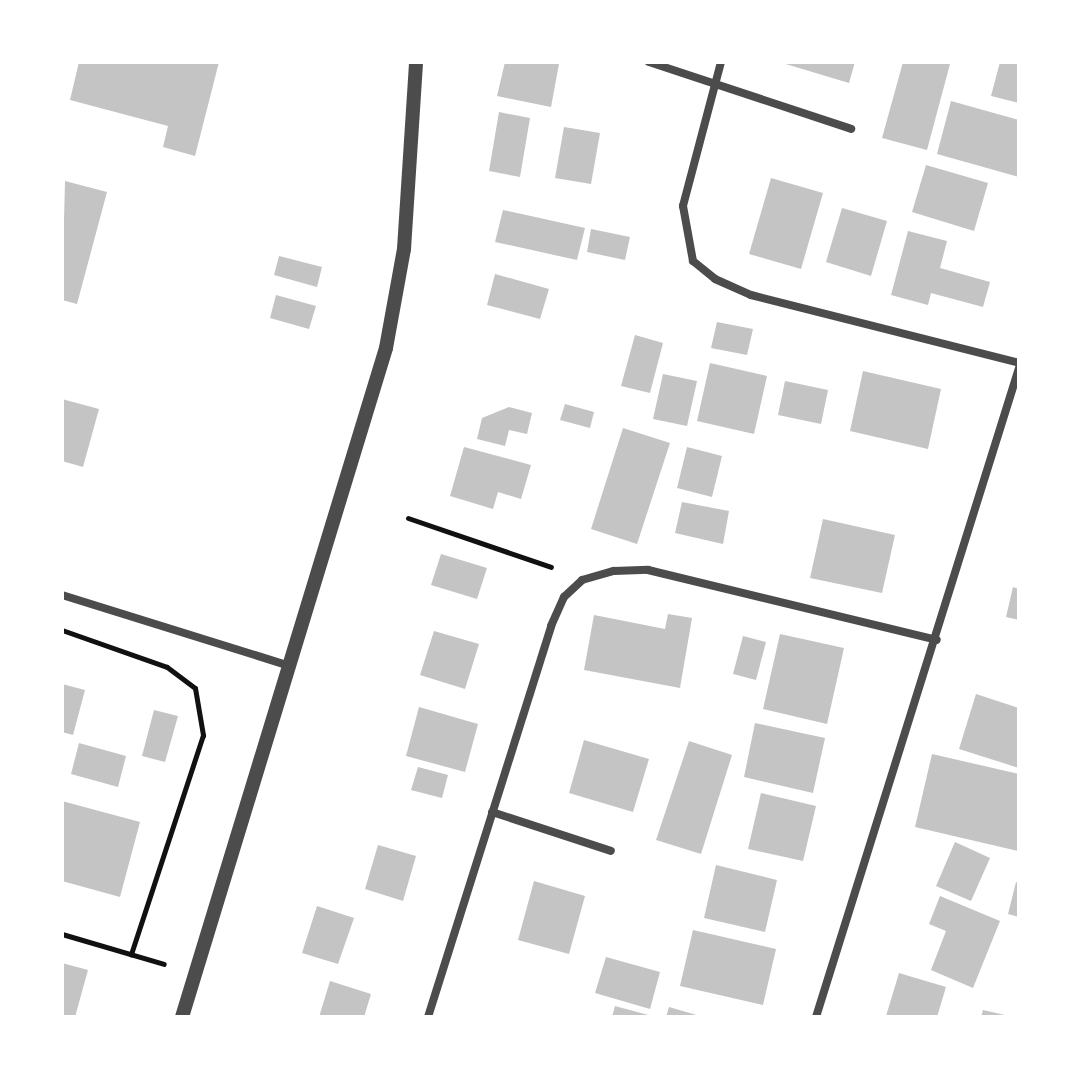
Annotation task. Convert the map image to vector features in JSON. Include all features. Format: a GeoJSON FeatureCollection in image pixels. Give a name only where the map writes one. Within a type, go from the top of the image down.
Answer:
{"type":"FeatureCollection","features":[{"type":"Feature","properties":{"kind":"street"},"geometry":{"type":"LineString","coordinates":[[182,1017],[395,311],[404,249],[416,62]]}},
{"type":"Feature","properties":{"kind":"street"},"geometry":{"type":"LineString","coordinates":[[649,62],[851,129]]}},
{"type":"Feature","properties":{"kind":"street"},"geometry":{"type":"LineString","coordinates":[[721,62],[683,206],[693,261],[715,279],[751,295],[1019,365],[937,640],[816,1017]]}},
{"type":"Feature","properties":{"kind":"street"},"geometry":{"type":"LineString","coordinates":[[428,1017],[551,626],[564,597],[582,580],[614,571],[648,570],[937,640]]}},
{"type":"Feature","properties":{"kind":"street"},"geometry":{"type":"LineString","coordinates":[[62,595],[290,666]]}},
{"type":"Feature","properties":{"kind":"street"},"geometry":{"type":"LineString","coordinates":[[492,812],[611,851]]}},
{"type":"Feature","properties":{"kind":"path"},"geometry":{"type":"LineString","coordinates":[[408,518],[506,548],[582,580]]}},
{"type":"Feature","properties":{"kind":"path"},"geometry":{"type":"LineString","coordinates":[[62,630],[167,667],[195,688],[203,735],[131,954]]}},
{"type":"Feature","properties":{"kind":"path"},"geometry":{"type":"LineString","coordinates":[[62,934],[195,974]]}},
{"type":"Feature","properties":{"kind":"building"},"geometry":{"type":"Polygon","coordinates":[[[79,62],[219,62],[195,156],[163,147],[168,126],[70,100],[79,62]]]}},
{"type":"Feature","properties":{"kind":"building"},"geometry":{"type":"Polygon","coordinates":[[[505,62],[559,64],[551,107],[497,96],[505,62]]]}},
{"type":"Feature","properties":{"kind":"building"},"geometry":{"type":"Polygon","coordinates":[[[779,62],[855,62],[849,83],[779,62]]]}},
{"type":"Feature","properties":{"kind":"building"},"geometry":{"type":"Polygon","coordinates":[[[903,62],[950,64],[927,150],[882,138],[903,62]]]}},
{"type":"Feature","properties":{"kind":"building"},"geometry":{"type":"Polygon","coordinates":[[[1000,62],[1019,62],[1019,103],[991,96],[1000,62]]]}},
{"type":"Feature","properties":{"kind":"building"},"geometry":{"type":"Polygon","coordinates":[[[951,101],[1019,120],[1019,177],[937,154],[951,101]]]}},
{"type":"Feature","properties":{"kind":"building"},"geometry":{"type":"Polygon","coordinates":[[[499,112],[530,118],[520,177],[489,171],[499,112]]]}},
{"type":"Feature","properties":{"kind":"building"},"geometry":{"type":"Polygon","coordinates":[[[564,127],[600,133],[591,184],[555,178],[564,127]]]}},
{"type":"Feature","properties":{"kind":"building"},"geometry":{"type":"Polygon","coordinates":[[[926,165],[988,183],[974,231],[912,212],[926,165]]]}},
{"type":"Feature","properties":{"kind":"building"},"geometry":{"type":"Polygon","coordinates":[[[771,178],[823,193],[801,269],[749,254],[771,178]]]}},
{"type":"Feature","properties":{"kind":"building"},"geometry":{"type":"Polygon","coordinates":[[[65,181],[107,192],[77,304],[62,300],[65,181]]]}},
{"type":"Feature","properties":{"kind":"building"},"geometry":{"type":"Polygon","coordinates":[[[842,208],[887,221],[871,276],[826,262],[842,208]]]}},
{"type":"Feature","properties":{"kind":"building"},"geometry":{"type":"Polygon","coordinates":[[[503,210],[585,228],[577,260],[495,242],[503,210]]]}},
{"type":"Feature","properties":{"kind":"building"},"geometry":{"type":"Polygon","coordinates":[[[591,229],[630,237],[625,260],[587,252],[591,229]]]}},
{"type":"Feature","properties":{"kind":"building"},"geometry":{"type":"Polygon","coordinates":[[[908,231],[947,241],[940,268],[990,282],[983,307],[931,293],[928,305],[891,295],[908,231]]]}},
{"type":"Feature","properties":{"kind":"building"},"geometry":{"type":"Polygon","coordinates":[[[279,256],[322,267],[317,287],[274,275],[279,256]]]}},
{"type":"Feature","properties":{"kind":"building"},"geometry":{"type":"Polygon","coordinates":[[[495,274],[549,289],[540,319],[487,305],[495,274]]]}},
{"type":"Feature","properties":{"kind":"building"},"geometry":{"type":"Polygon","coordinates":[[[276,295],[316,306],[309,329],[270,318],[276,295]]]}},
{"type":"Feature","properties":{"kind":"building"},"geometry":{"type":"Polygon","coordinates":[[[717,322],[753,329],[747,355],[711,348],[717,322]]]}},
{"type":"Feature","properties":{"kind":"building"},"geometry":{"type":"Polygon","coordinates":[[[635,335],[663,343],[650,393],[621,386],[635,335]]]}},
{"type":"Feature","properties":{"kind":"building"},"geometry":{"type":"Polygon","coordinates":[[[710,363],[767,376],[754,434],[697,421],[710,363]]]}},
{"type":"Feature","properties":{"kind":"building"},"geometry":{"type":"Polygon","coordinates":[[[863,371],[941,389],[928,449],[850,431],[863,371]]]}},
{"type":"Feature","properties":{"kind":"building"},"geometry":{"type":"Polygon","coordinates":[[[663,374],[697,381],[687,426],[653,419],[663,374]]]}},
{"type":"Feature","properties":{"kind":"building"},"geometry":{"type":"Polygon","coordinates":[[[785,381],[828,390],[821,424],[778,415],[785,381]]]}},
{"type":"Feature","properties":{"kind":"building"},"geometry":{"type":"Polygon","coordinates":[[[62,399],[99,409],[83,467],[62,461],[62,399]]]}},
{"type":"Feature","properties":{"kind":"building"},"geometry":{"type":"Polygon","coordinates":[[[565,404],[594,412],[590,428],[560,420],[565,404]]]}},
{"type":"Feature","properties":{"kind":"building"},"geometry":{"type":"Polygon","coordinates":[[[509,407],[532,413],[527,434],[509,430],[505,446],[477,439],[482,418],[509,407]]]}},
{"type":"Feature","properties":{"kind":"building"},"geometry":{"type":"Polygon","coordinates":[[[623,428],[670,443],[637,544],[591,529],[623,428]]]}},
{"type":"Feature","properties":{"kind":"building"},"geometry":{"type":"Polygon","coordinates":[[[464,447],[531,465],[521,499],[498,492],[493,509],[450,496],[464,447]]]}},
{"type":"Feature","properties":{"kind":"building"},"geometry":{"type":"Polygon","coordinates":[[[687,447],[722,456],[712,497],[677,488],[687,447]]]}},
{"type":"Feature","properties":{"kind":"building"},"geometry":{"type":"Polygon","coordinates":[[[682,502],[729,511],[723,544],[675,533],[682,502]]]}},
{"type":"Feature","properties":{"kind":"building"},"geometry":{"type":"Polygon","coordinates":[[[823,519],[895,535],[882,593],[810,578],[823,519]]]}},
{"type":"Feature","properties":{"kind":"building"},"geometry":{"type":"Polygon","coordinates":[[[441,554],[487,568],[477,599],[431,585],[441,554]]]}},
{"type":"Feature","properties":{"kind":"building"},"geometry":{"type":"Polygon","coordinates":[[[1013,587],[1019,589],[1019,620],[1006,617],[1013,587]]]}},
{"type":"Feature","properties":{"kind":"building"},"geometry":{"type":"Polygon","coordinates":[[[668,614],[692,618],[680,688],[584,670],[594,615],[665,629],[668,614]]]}},
{"type":"Feature","properties":{"kind":"building"},"geometry":{"type":"Polygon","coordinates":[[[434,631],[479,644],[465,689],[420,675],[434,631]]]}},
{"type":"Feature","properties":{"kind":"building"},"geometry":{"type":"Polygon","coordinates":[[[780,634],[844,648],[827,724],[763,709],[780,634]]]}},
{"type":"Feature","properties":{"kind":"building"},"geometry":{"type":"Polygon","coordinates":[[[743,636],[766,642],[756,680],[733,674],[743,636]]]}},
{"type":"Feature","properties":{"kind":"building"},"geometry":{"type":"Polygon","coordinates":[[[62,684],[85,690],[73,735],[62,732],[62,684]]]}},
{"type":"Feature","properties":{"kind":"building"},"geometry":{"type":"Polygon","coordinates":[[[976,694],[1019,708],[1019,768],[959,749],[976,694]]]}},
{"type":"Feature","properties":{"kind":"building"},"geometry":{"type":"Polygon","coordinates":[[[419,707],[478,724],[465,772],[406,756],[419,707]]]}},
{"type":"Feature","properties":{"kind":"building"},"geometry":{"type":"Polygon","coordinates":[[[154,710],[178,716],[165,762],[142,756],[154,710]]]}},
{"type":"Feature","properties":{"kind":"building"},"geometry":{"type":"Polygon","coordinates":[[[755,723],[825,738],[813,793],[744,777],[755,723]]]}},
{"type":"Feature","properties":{"kind":"building"},"geometry":{"type":"Polygon","coordinates":[[[584,740],[649,759],[633,812],[569,793],[584,740]]]}},
{"type":"Feature","properties":{"kind":"building"},"geometry":{"type":"Polygon","coordinates":[[[689,741],[732,755],[701,854],[656,840],[689,741]]]}},
{"type":"Feature","properties":{"kind":"building"},"geometry":{"type":"Polygon","coordinates":[[[79,743],[126,756],[118,787],[71,774],[79,743]]]}},
{"type":"Feature","properties":{"kind":"building"},"geometry":{"type":"Polygon","coordinates":[[[932,754],[1019,774],[1018,851],[915,827],[932,754]]]}},
{"type":"Feature","properties":{"kind":"building"},"geometry":{"type":"Polygon","coordinates":[[[418,767],[448,775],[442,798],[411,790],[418,767]]]}},
{"type":"Feature","properties":{"kind":"building"},"geometry":{"type":"Polygon","coordinates":[[[761,793],[816,806],[803,861],[748,849],[761,793]]]}},
{"type":"Feature","properties":{"kind":"building"},"geometry":{"type":"Polygon","coordinates":[[[62,801],[140,822],[120,897],[62,881],[62,801]]]}},
{"type":"Feature","properties":{"kind":"building"},"geometry":{"type":"Polygon","coordinates":[[[955,842],[990,858],[971,901],[936,886],[955,842]]]}},
{"type":"Feature","properties":{"kind":"building"},"geometry":{"type":"Polygon","coordinates":[[[378,845],[416,856],[403,901],[365,889],[378,845]]]}},
{"type":"Feature","properties":{"kind":"building"},"geometry":{"type":"Polygon","coordinates":[[[716,865],[777,880],[765,932],[704,918],[716,865]]]}},
{"type":"Feature","properties":{"kind":"building"},"geometry":{"type":"Polygon","coordinates":[[[534,881],[585,896],[569,954],[518,940],[534,881]]]}},
{"type":"Feature","properties":{"kind":"building"},"geometry":{"type":"Polygon","coordinates":[[[1016,882],[1019,883],[1019,917],[1008,914],[1016,882]]]}},
{"type":"Feature","properties":{"kind":"building"},"geometry":{"type":"Polygon","coordinates":[[[940,896],[1000,921],[973,988],[931,970],[946,931],[929,924],[940,896]]]}},
{"type":"Feature","properties":{"kind":"building"},"geometry":{"type":"Polygon","coordinates":[[[317,906],[354,918],[338,964],[302,953],[317,906]]]}},
{"type":"Feature","properties":{"kind":"building"},"geometry":{"type":"Polygon","coordinates":[[[693,930],[776,949],[763,1005],[680,986],[693,930]]]}},
{"type":"Feature","properties":{"kind":"building"},"geometry":{"type":"Polygon","coordinates":[[[606,957],[660,972],[650,1009],[595,993],[606,957]]]}},
{"type":"Feature","properties":{"kind":"building"},"geometry":{"type":"Polygon","coordinates":[[[62,963],[88,970],[75,1017],[62,1017],[62,963]]]}},
{"type":"Feature","properties":{"kind":"building"},"geometry":{"type":"Polygon","coordinates":[[[899,973],[946,987],[937,1017],[886,1016],[899,973]]]}},
{"type":"Feature","properties":{"kind":"building"},"geometry":{"type":"Polygon","coordinates":[[[330,981],[371,994],[364,1017],[319,1017],[330,981]]]}},
{"type":"Feature","properties":{"kind":"building"},"geometry":{"type":"Polygon","coordinates":[[[615,1006],[652,1016],[612,1017],[615,1006]]]}},
{"type":"Feature","properties":{"kind":"building"},"geometry":{"type":"Polygon","coordinates":[[[669,1007],[700,1016],[700,1017],[666,1017],[669,1007]]]}},
{"type":"Feature","properties":{"kind":"building"},"geometry":{"type":"Polygon","coordinates":[[[983,1010],[1009,1016],[1009,1017],[981,1017],[983,1010]]]}}]}
